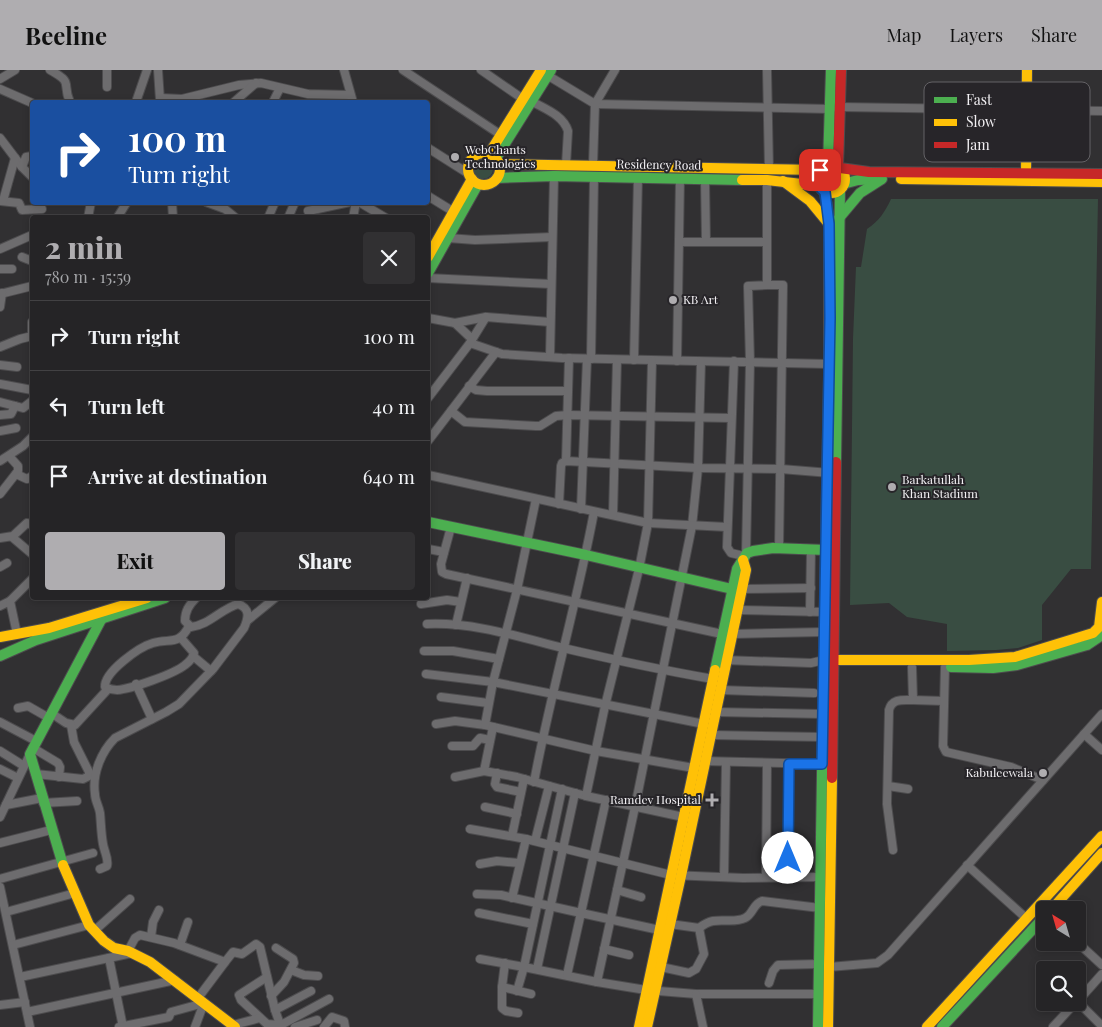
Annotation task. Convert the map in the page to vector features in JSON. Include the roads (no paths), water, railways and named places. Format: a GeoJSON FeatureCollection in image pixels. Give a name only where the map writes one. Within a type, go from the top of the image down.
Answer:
{"type":"FeatureCollection","features":[{"type":"Feature","properties":{"kind":"main road"},"geometry":{"type":"LineString","coordinates":[[831,70],[835,108]]}},
{"type":"Feature","properties":{"kind":"main road"},"geometry":{"type":"LineString","coordinates":[[831,168],[835,108],[840,70]]}},
{"type":"Feature","properties":{"kind":"main road"},"geometry":{"type":"LineString","coordinates":[[473,179],[489,184],[497,178],[500,169],[495,159],[501,135],[547,72]]}},
{"type":"Feature","properties":{"kind":"main road"},"geometry":{"type":"LineString","coordinates":[[495,159],[527,100]]}},
{"type":"Feature","properties":{"kind":"main road"},"geometry":{"type":"LineString","coordinates":[[430,270],[448,238],[473,179],[468,166],[478,154],[495,159]]}},
{"type":"Feature","properties":{"kind":"main road","name":"Residency Road"},"geometry":{"type":"LineString","coordinates":[[495,159],[566,165],[768,175],[783,181],[822,189]]}},
{"type":"Feature","properties":{"kind":"main road"},"geometry":{"type":"LineString","coordinates":[[1026,162],[1026,174]]}},
{"type":"Feature","properties":{"kind":"main road"},"geometry":{"type":"LineString","coordinates":[[818,1027],[818,994],[824,965],[832,473],[839,218],[844,174],[831,168]]}},
{"type":"Feature","properties":{"kind":"main road"},"geometry":{"type":"LineString","coordinates":[[828,1027],[820,908],[820,877],[823,714],[828,664],[824,632],[824,612],[826,550],[832,473],[829,364],[829,224],[822,189],[817,178],[831,168]]}},
{"type":"Feature","properties":{"kind":"main road","name":"Residency Road"},"geometry":{"type":"LineString","coordinates":[[497,178],[554,176],[706,179],[831,168],[869,172],[1102,174]]}},
{"type":"Feature","properties":{"kind":"main road"},"geometry":{"type":"LineString","coordinates":[[430,249],[473,179]]}},
{"type":"Feature","properties":{"kind":"main road"},"geometry":{"type":"LineString","coordinates":[[822,189],[833,193],[858,180],[882,179],[1102,182]]}},
{"type":"Feature","properties":{"kind":"main road"},"geometry":{"type":"LineString","coordinates":[[839,218],[860,193],[882,179]]}},
{"type":"Feature","properties":{"kind":"main road"},"geometry":{"type":"LineString","coordinates":[[783,181],[810,201],[829,224]]}},
{"type":"Feature","properties":{"kind":"main road"},"geometry":{"type":"LineString","coordinates":[[430,522],[737,589]]}},
{"type":"Feature","properties":{"kind":"main road"},"geometry":{"type":"LineString","coordinates":[[727,634],[738,610],[737,569],[744,557],[754,550],[779,548],[826,550]]}},
{"type":"Feature","properties":{"kind":"main road"},"geometry":{"type":"LineString","coordinates":[[698,763],[711,734],[721,690],[722,660],[737,589]]}},
{"type":"Feature","properties":{"kind":"main road"},"geometry":{"type":"LineString","coordinates":[[0,637],[49,628],[130,600]]}},
{"type":"Feature","properties":{"kind":"main road"},"geometry":{"type":"LineString","coordinates":[[0,656],[36,640],[160,600]]}},
{"type":"Feature","properties":{"kind":"main road"},"geometry":{"type":"LineString","coordinates":[[1100,632],[1102,602]]}},
{"type":"Feature","properties":{"kind":"main road"},"geometry":{"type":"LineString","coordinates":[[101,620],[33,748],[36,774],[51,830],[62,862],[92,928],[114,948],[130,952],[150,962],[201,1000],[229,1025]]}},
{"type":"Feature","properties":{"kind":"main road"},"geometry":{"type":"LineString","coordinates":[[828,664],[1015,657],[1100,632]]}},
{"type":"Feature","properties":{"kind":"main road"},"geometry":{"type":"LineString","coordinates":[[828,664],[993,668],[1017,665],[1087,645],[1100,632]]}},
{"type":"Feature","properties":{"kind":"main road"},"geometry":{"type":"LineString","coordinates":[[647,1027],[651,991],[688,818],[713,679],[722,660]]}},
{"type":"Feature","properties":{"kind":"main road"},"geometry":{"type":"LineString","coordinates":[[927,1027],[1102,836]]}},
{"type":"Feature","properties":{"kind":"main road"},"geometry":{"type":"LineString","coordinates":[[1059,901],[1102,854]]}},
{"type":"Feature","properties":{"kind":"main road"},"geometry":{"type":"LineString","coordinates":[[942,1027],[1036,926]]}},
{"type":"Feature","properties":{"kind":"main road"},"geometry":{"type":"LineString","coordinates":[[639,1027],[661,967],[666,928]]}},
{"type":"Feature","properties":{"kind":"street"},"geometry":{"type":"LineString","coordinates":[[0,79],[15,70]]}},
{"type":"Feature","properties":{"kind":"street"},"geometry":{"type":"LineString","coordinates":[[50,70],[64,78],[70,100]]}},
{"type":"Feature","properties":{"kind":"street"},"geometry":{"type":"LineString","coordinates":[[107,70],[107,87]]}},
{"type":"Feature","properties":{"kind":"street"},"geometry":{"type":"LineString","coordinates":[[137,100],[147,70]]}},
{"type":"Feature","properties":{"kind":"street"},"geometry":{"type":"LineString","coordinates":[[158,70],[160,100],[191,100],[239,85],[256,84],[308,94],[351,99],[344,70]]}},
{"type":"Feature","properties":{"kind":"street"},"geometry":{"type":"LineString","coordinates":[[403,70],[501,135]]}},
{"type":"Feature","properties":{"kind":"street"},"geometry":{"type":"LineString","coordinates":[[481,70],[559,118],[568,131],[566,165]]}},
{"type":"Feature","properties":{"kind":"street"},"geometry":{"type":"LineString","coordinates":[[593,165],[595,104],[615,70]]}},
{"type":"Feature","properties":{"kind":"street"},"geometry":{"type":"LineString","coordinates":[[767,70],[767,285]]}},
{"type":"Feature","properties":{"kind":"street"},"geometry":{"type":"LineString","coordinates":[[547,72],[595,104],[924,109]]}},
{"type":"Feature","properties":{"kind":"street"},"geometry":{"type":"LineString","coordinates":[[236,100],[256,84]]}},
{"type":"Feature","properties":{"kind":"street"},"geometry":{"type":"LineString","coordinates":[[274,100],[280,88]]}},
{"type":"Feature","properties":{"kind":"street"},"geometry":{"type":"LineString","coordinates":[[0,89],[30,102]]}},
{"type":"Feature","properties":{"kind":"street"},"geometry":{"type":"LineString","coordinates":[[0,138],[3,147],[30,175]]}},
{"type":"Feature","properties":{"kind":"street"},"geometry":{"type":"LineString","coordinates":[[430,149],[473,179]]}},
{"type":"Feature","properties":{"kind":"street"},"geometry":{"type":"LineString","coordinates":[[22,167],[26,157],[30,156]]}},
{"type":"Feature","properties":{"kind":"street"},"geometry":{"type":"LineString","coordinates":[[15,158],[2,201],[20,203],[22,210],[42,209]]}},
{"type":"Feature","properties":{"kind":"street"},"geometry":{"type":"LineString","coordinates":[[550,357],[554,176]]}},
{"type":"Feature","properties":{"kind":"street"},"geometry":{"type":"LineString","coordinates":[[581,509],[589,359],[594,177]]}},
{"type":"Feature","properties":{"kind":"street"},"geometry":{"type":"LineString","coordinates":[[634,360],[638,178]]}},
{"type":"Feature","properties":{"kind":"street"},"geometry":{"type":"LineString","coordinates":[[677,361],[680,178]]}},
{"type":"Feature","properties":{"kind":"street"},"geometry":{"type":"LineString","coordinates":[[706,179],[706,242]]}},
{"type":"Feature","properties":{"kind":"street"},"geometry":{"type":"LineString","coordinates":[[430,197],[454,212]]}},
{"type":"Feature","properties":{"kind":"street"},"geometry":{"type":"LineString","coordinates":[[210,205],[224,214]]}},
{"type":"Feature","properties":{"kind":"street"},"geometry":{"type":"LineString","coordinates":[[308,211],[336,205]]}},
{"type":"Feature","properties":{"kind":"street"},"geometry":{"type":"LineString","coordinates":[[362,205],[381,215]]}},
{"type":"Feature","properties":{"kind":"street"},"geometry":{"type":"LineString","coordinates":[[323,215],[327,207]]}},
{"type":"Feature","properties":{"kind":"street"},"geometry":{"type":"LineString","coordinates":[[0,249],[30,236]]}},
{"type":"Feature","properties":{"kind":"street"},"geometry":{"type":"LineString","coordinates":[[448,238],[476,240],[552,237]]}},
{"type":"Feature","properties":{"kind":"street"},"geometry":{"type":"LineString","coordinates":[[679,242],[767,242]]}},
{"type":"Feature","properties":{"kind":"street"},"geometry":{"type":"LineString","coordinates":[[22,258],[30,260]]}},
{"type":"Feature","properties":{"kind":"street"},"geometry":{"type":"LineString","coordinates":[[0,268],[12,269]]}},
{"type":"Feature","properties":{"kind":"street"},"geometry":{"type":"LineString","coordinates":[[430,278],[551,284]]}},
{"type":"Feature","properties":{"kind":"street"},"geometry":{"type":"LineString","coordinates":[[734,361],[727,547],[731,553],[744,557],[750,362],[748,286],[783,285],[779,548]]}},
{"type":"Feature","properties":{"kind":"street"},"geometry":{"type":"LineString","coordinates":[[0,307],[1,294],[30,287]]}},
{"type":"Feature","properties":{"kind":"street"},"geometry":{"type":"LineString","coordinates":[[430,318],[455,323],[486,317],[550,322]]}},
{"type":"Feature","properties":{"kind":"street"},"geometry":{"type":"LineString","coordinates":[[430,395],[471,341],[486,317]]}},
{"type":"Feature","properties":{"kind":"street"},"geometry":{"type":"LineString","coordinates":[[455,323],[471,341],[496,352],[589,359],[829,364]]}},
{"type":"Feature","properties":{"kind":"street"},"geometry":{"type":"LineString","coordinates":[[0,344],[30,336]]}},
{"type":"Feature","properties":{"kind":"street"},"geometry":{"type":"LineString","coordinates":[[430,438],[496,352]]}},
{"type":"Feature","properties":{"kind":"street"},"geometry":{"type":"LineString","coordinates":[[559,504],[561,466],[566,461],[569,358]]}},
{"type":"Feature","properties":{"kind":"street"},"geometry":{"type":"LineString","coordinates":[[613,516],[617,360]]}},
{"type":"Feature","properties":{"kind":"street"},"geometry":{"type":"LineString","coordinates":[[586,796],[629,614],[648,523],[652,360]]}},
{"type":"Feature","properties":{"kind":"street"},"geometry":{"type":"LineString","coordinates":[[597,982],[635,807],[692,526],[698,468],[701,362]]}},
{"type":"Feature","properties":{"kind":"street"},"geometry":{"type":"LineString","coordinates":[[0,365],[17,367]]}},
{"type":"Feature","properties":{"kind":"street"},"geometry":{"type":"LineString","coordinates":[[0,384],[30,390]]}},
{"type":"Feature","properties":{"kind":"street"},"geometry":{"type":"LineString","coordinates":[[469,386],[476,390],[487,391],[568,391]]}},
{"type":"Feature","properties":{"kind":"street"},"geometry":{"type":"LineString","coordinates":[[0,402],[23,408],[30,403]]}},
{"type":"Feature","properties":{"kind":"street"},"geometry":{"type":"LineString","coordinates":[[0,415],[11,414],[15,406]]}},
{"type":"Feature","properties":{"kind":"street"},"geometry":{"type":"LineString","coordinates":[[451,411],[465,422],[536,426],[540,426],[556,416],[568,415],[731,418]]}},
{"type":"Feature","properties":{"kind":"street"},"geometry":{"type":"LineString","coordinates":[[0,431],[16,428]]}},
{"type":"Feature","properties":{"kind":"street"},"geometry":{"type":"LineString","coordinates":[[0,461],[30,439]]}},
{"type":"Feature","properties":{"kind":"street"},"geometry":{"type":"LineString","coordinates":[[0,494],[16,474],[18,466],[9,456]]}},
{"type":"Feature","properties":{"kind":"street"},"geometry":{"type":"LineString","coordinates":[[566,461],[698,468],[781,469],[832,473]]}},
{"type":"Feature","properties":{"kind":"street"},"geometry":{"type":"LineString","coordinates":[[16,474],[27,479],[30,477]]}},
{"type":"Feature","properties":{"kind":"street"},"geometry":{"type":"LineString","coordinates":[[430,475],[648,523],[727,527]]}},
{"type":"Feature","properties":{"kind":"street"},"geometry":{"type":"LineString","coordinates":[[484,771],[490,740],[488,703],[536,499]]}},
{"type":"Feature","properties":{"kind":"street"},"geometry":{"type":"LineString","coordinates":[[534,782],[552,694],[586,556],[594,512]]}},
{"type":"Feature","properties":{"kind":"street"},"geometry":{"type":"LineString","coordinates":[[0,538],[12,537],[25,524],[30,525]]}},
{"type":"Feature","properties":{"kind":"street"},"geometry":{"type":"LineString","coordinates":[[451,527],[441,564],[442,572],[446,574],[727,634],[824,632]]}},
{"type":"Feature","properties":{"kind":"street"},"geometry":{"type":"LineString","coordinates":[[12,537],[30,552]]}},
{"type":"Feature","properties":{"kind":"street"},"geometry":{"type":"LineString","coordinates":[[430,549],[444,552]]}},
{"type":"Feature","properties":{"kind":"street"},"geometry":{"type":"LineString","coordinates":[[810,612],[811,549]]}},
{"type":"Feature","properties":{"kind":"street"},"geometry":{"type":"LineString","coordinates":[[456,624],[467,578]]}},
{"type":"Feature","properties":{"kind":"street"},"geometry":{"type":"LineString","coordinates":[[0,606],[10,601],[30,581]]}},
{"type":"Feature","properties":{"kind":"street"},"geometry":{"type":"LineString","coordinates":[[737,589],[811,588]]}},
{"type":"Feature","properties":{"kind":"street"},"geometry":{"type":"LineString","coordinates":[[194,600],[185,615],[185,621],[190,626],[196,627],[214,618],[228,607],[238,604],[246,609],[248,620]]}},
{"type":"Feature","properties":{"kind":"street"},"geometry":{"type":"LineString","coordinates":[[100,870],[106,866],[108,861],[101,836],[100,811],[95,797],[94,786],[99,764],[109,744],[115,738],[179,704],[211,670],[244,628],[248,620],[273,600]]}},
{"type":"Feature","properties":{"kind":"street"},"geometry":{"type":"LineString","coordinates":[[421,604],[447,600],[461,602]]}},
{"type":"Feature","properties":{"kind":"street"},"geometry":{"type":"LineString","coordinates":[[10,601],[17,634]]}},
{"type":"Feature","properties":{"kind":"street"},"geometry":{"type":"LineString","coordinates":[[738,610],[824,612]]}},
{"type":"Feature","properties":{"kind":"street"},"geometry":{"type":"LineString","coordinates":[[427,624],[456,624],[663,670],[713,679]]}},
{"type":"Feature","properties":{"kind":"street"},"geometry":{"type":"LineString","coordinates":[[108,689],[105,687],[105,684],[109,675],[135,652],[152,643],[170,642],[181,638],[190,626]]}},
{"type":"Feature","properties":{"kind":"street"},"geometry":{"type":"LineString","coordinates":[[18,708],[28,706],[71,725],[78,722],[108,689],[120,689],[174,672],[186,664],[194,652],[181,638]]}},
{"type":"Feature","properties":{"kind":"street"},"geometry":{"type":"LineString","coordinates":[[424,651],[453,651],[498,659]]}},
{"type":"Feature","properties":{"kind":"street"},"geometry":{"type":"LineString","coordinates":[[193,656],[211,670]]}},
{"type":"Feature","properties":{"kind":"street"},"geometry":{"type":"LineString","coordinates":[[722,660],[828,664]]}},
{"type":"Feature","properties":{"kind":"street"},"geometry":{"type":"LineString","coordinates":[[912,666],[913,700]]}},
{"type":"Feature","properties":{"kind":"street"},"geometry":{"type":"LineString","coordinates":[[945,667],[943,746],[946,752],[1011,767],[1043,780]]}},
{"type":"Feature","properties":{"kind":"street"},"geometry":{"type":"LineString","coordinates":[[426,674],[493,682],[704,724]]}},
{"type":"Feature","properties":{"kind":"street"},"geometry":{"type":"LineString","coordinates":[[136,684],[152,719]]}},
{"type":"Feature","properties":{"kind":"street"},"geometry":{"type":"LineString","coordinates":[[721,690],[814,693]]}},
{"type":"Feature","properties":{"kind":"street"},"geometry":{"type":"LineString","coordinates":[[441,697],[488,703]]}},
{"type":"Feature","properties":{"kind":"street"},"geometry":{"type":"LineString","coordinates":[[893,850],[887,804],[890,706],[897,700],[944,701]]}},
{"type":"Feature","properties":{"kind":"street"},"geometry":{"type":"LineString","coordinates":[[716,712],[823,714]]}},
{"type":"Feature","properties":{"kind":"street"},"geometry":{"type":"LineString","coordinates":[[770,983],[773,971],[778,965],[876,963],[882,960],[1102,714]]}},
{"type":"Feature","properties":{"kind":"street"},"geometry":{"type":"LineString","coordinates":[[436,724],[455,721],[489,726],[596,751],[644,758],[698,763],[822,764]]}},
{"type":"Feature","properties":{"kind":"street"},"geometry":{"type":"LineString","coordinates":[[0,722],[33,748],[58,763],[60,767],[59,776]]}},
{"type":"Feature","properties":{"kind":"street"},"geometry":{"type":"LineString","coordinates":[[36,774],[83,779],[90,774],[74,742],[71,725]]}},
{"type":"Feature","properties":{"kind":"street"},"geometry":{"type":"LineString","coordinates":[[711,734],[823,737]]}},
{"type":"Feature","properties":{"kind":"street"},"geometry":{"type":"LineString","coordinates":[[1084,734],[1102,750]]}},
{"type":"Feature","properties":{"kind":"street"},"geometry":{"type":"LineString","coordinates":[[452,746],[472,746],[480,738],[490,740]]}},
{"type":"Feature","properties":{"kind":"street"},"geometry":{"type":"LineString","coordinates":[[0,817],[33,748]]}},
{"type":"Feature","properties":{"kind":"street"},"geometry":{"type":"LineString","coordinates":[[0,751],[24,766]]}},
{"type":"Feature","properties":{"kind":"street"},"geometry":{"type":"LineString","coordinates":[[724,877],[726,762]]}},
{"type":"Feature","properties":{"kind":"street"},"geometry":{"type":"LineString","coordinates":[[766,878],[767,763]]}},
{"type":"Feature","properties":{"kind":"street"},"geometry":{"type":"LineString","coordinates":[[788,878],[789,764]]}},
{"type":"Feature","properties":{"kind":"street"},"geometry":{"type":"LineString","coordinates":[[0,769],[18,778]]}},
{"type":"Feature","properties":{"kind":"street"},"geometry":{"type":"LineString","coordinates":[[455,777],[484,771],[497,773],[586,796],[688,818]]}},
{"type":"Feature","properties":{"kind":"street"},"geometry":{"type":"LineString","coordinates":[[497,773],[496,787],[522,792]]}},
{"type":"Feature","properties":{"kind":"street"},"geometry":{"type":"LineString","coordinates":[[512,836],[524,779]]}},
{"type":"Feature","properties":{"kind":"street"},"geometry":{"type":"LineString","coordinates":[[535,841],[549,786]]}},
{"type":"Feature","properties":{"kind":"street"},"geometry":{"type":"LineString","coordinates":[[888,786],[908,789]]}},
{"type":"Feature","properties":{"kind":"street"},"geometry":{"type":"LineString","coordinates":[[517,991],[524,967],[562,789]]}},
{"type":"Feature","properties":{"kind":"street"},"geometry":{"type":"LineString","coordinates":[[538,969],[575,793]]}},
{"type":"Feature","properties":{"kind":"street"},"geometry":{"type":"LineString","coordinates":[[6,805],[43,800],[78,801]]}},
{"type":"Feature","properties":{"kind":"street"},"geometry":{"type":"LineString","coordinates":[[567,975],[606,800]]}},
{"type":"Feature","properties":{"kind":"street"},"geometry":{"type":"LineString","coordinates":[[485,807],[517,814]]}},
{"type":"Feature","properties":{"kind":"street"},"geometry":{"type":"LineString","coordinates":[[470,829],[526,838],[676,875],[766,878],[820,877]]}},
{"type":"Feature","properties":{"kind":"street"},"geometry":{"type":"LineString","coordinates":[[0,842],[51,830]]}},
{"type":"Feature","properties":{"kind":"street"},"geometry":{"type":"LineString","coordinates":[[512,898],[526,838]]}},
{"type":"Feature","properties":{"kind":"street"},"geometry":{"type":"LineString","coordinates":[[0,879],[92,853]]}},
{"type":"Feature","properties":{"kind":"street"},"geometry":{"type":"LineString","coordinates":[[480,864],[497,861],[519,863]]}},
{"type":"Feature","properties":{"kind":"street"},"geometry":{"type":"LineString","coordinates":[[967,865],[1026,918]]}},
{"type":"Feature","properties":{"kind":"street"},"geometry":{"type":"LineString","coordinates":[[0,887],[30,1027]]}},
{"type":"Feature","properties":{"kind":"street"},"geometry":{"type":"LineString","coordinates":[[617,890],[641,897]]}},
{"type":"Feature","properties":{"kind":"street"},"geometry":{"type":"LineString","coordinates":[[6,912],[75,893]]}},
{"type":"Feature","properties":{"kind":"street"},"geometry":{"type":"LineString","coordinates":[[477,894],[512,898],[611,920],[666,928],[699,928],[713,922],[745,918],[750,915],[757,903],[762,901],[820,908]]}},
{"type":"Feature","properties":{"kind":"street"},"geometry":{"type":"LineString","coordinates":[[13,945],[92,928],[130,899]]}},
{"type":"Feature","properties":{"kind":"street"},"geometry":{"type":"LineString","coordinates":[[151,937],[153,922],[159,910]]}},
{"type":"Feature","properties":{"kind":"street"},"geometry":{"type":"LineString","coordinates":[[479,913],[533,924]]}},
{"type":"Feature","properties":{"kind":"street"},"geometry":{"type":"LineString","coordinates":[[180,945],[188,922]]}},
{"type":"Feature","properties":{"kind":"street"},"geometry":{"type":"LineString","coordinates":[[661,967],[686,974],[696,969],[704,954],[699,928]]}},
{"type":"Feature","properties":{"kind":"street"},"geometry":{"type":"LineString","coordinates":[[20,977],[130,952],[137,936],[151,937],[180,945],[225,962]]}},
{"type":"Feature","properties":{"kind":"street"},"geometry":{"type":"LineString","coordinates":[[195,1027],[201,1000],[225,962],[233,952],[242,954],[256,944],[260,948],[275,1010],[281,1026]]}},
{"type":"Feature","properties":{"kind":"street"},"geometry":{"type":"LineString","coordinates":[[272,996],[284,982],[294,963],[293,959],[276,948]]}},
{"type":"Feature","properties":{"kind":"street"},"geometry":{"type":"LineString","coordinates":[[604,949],[629,955]]}},
{"type":"Feature","properties":{"kind":"street"},"geometry":{"type":"LineString","coordinates":[[1086,950],[1102,965]]}},
{"type":"Feature","properties":{"kind":"street"},"geometry":{"type":"LineString","coordinates":[[109,958],[122,1027],[169,1017],[171,1012],[201,1000]]}},
{"type":"Feature","properties":{"kind":"street"},"geometry":{"type":"LineString","coordinates":[[480,959],[651,991],[696,994],[818,994]]}},
{"type":"Feature","properties":{"kind":"street"},"geometry":{"type":"LineString","coordinates":[[505,963],[502,1008],[506,1011],[518,1013]]}},
{"type":"Feature","properties":{"kind":"street"},"geometry":{"type":"LineString","coordinates":[[291,970],[304,976],[318,976]]}},
{"type":"Feature","properties":{"kind":"street"},"geometry":{"type":"LineString","coordinates":[[1086,992],[1102,974]]}},
{"type":"Feature","properties":{"kind":"street"},"geometry":{"type":"LineString","coordinates":[[267,977],[239,995],[241,1000],[270,1025],[281,1026],[329,999]]}},
{"type":"Feature","properties":{"kind":"street"},"geometry":{"type":"LineString","coordinates":[[27,1012],[174,980]]}},
{"type":"Feature","properties":{"kind":"street"},"geometry":{"type":"LineString","coordinates":[[502,988],[531,994]]}},
{"type":"Feature","properties":{"kind":"street"},"geometry":{"type":"LineString","coordinates":[[275,1010],[311,991]]}},
{"type":"Feature","properties":{"kind":"street"},"geometry":{"type":"LineString","coordinates":[[696,994],[703,1027]]}},
{"type":"Feature","properties":{"kind":"street"},"geometry":{"type":"LineString","coordinates":[[0,1005],[25,1002]]}},
{"type":"Feature","properties":{"kind":"street"},"geometry":{"type":"LineString","coordinates":[[1053,1027],[1068,1011]]}},
{"type":"Feature","properties":{"kind":"street"},"geometry":{"type":"LineString","coordinates":[[1086,1011],[1102,1026]]}},
{"type":"Feature","properties":{"kind":"street"},"geometry":{"type":"LineString","coordinates":[[324,1027],[332,1017],[344,1021],[345,1027]]}},
{"type":"Feature","properties":{"kind":"street"},"geometry":{"type":"LineString","coordinates":[[229,1025],[260,1018]]}},
{"type":"Feature","properties":{"kind":"street"},"geometry":{"type":"LineString","coordinates":[[295,1027],[317,1020]]}},
{"type":"Feature","properties":{"kind":"place","name":"WebChants Technologies"},"geometry":{"type":"Point","coordinates":[455,157]}},
{"type":"Feature","properties":{"kind":"place","name":"KB Art"},"geometry":{"type":"Point","coordinates":[673,300]}},
{"type":"Feature","properties":{"kind":"place","name":"Barkatullah Khan Stadium"},"geometry":{"type":"Point","coordinates":[892,487]}},
{"type":"Feature","properties":{"kind":"place","name":"Kabuleewala"},"geometry":{"type":"Point","coordinates":[1043,773]}},
{"type":"Feature","properties":{"kind":"place","name":"Ramdev Hospital"},"geometry":{"type":"Point","coordinates":[712,800]}}]}
